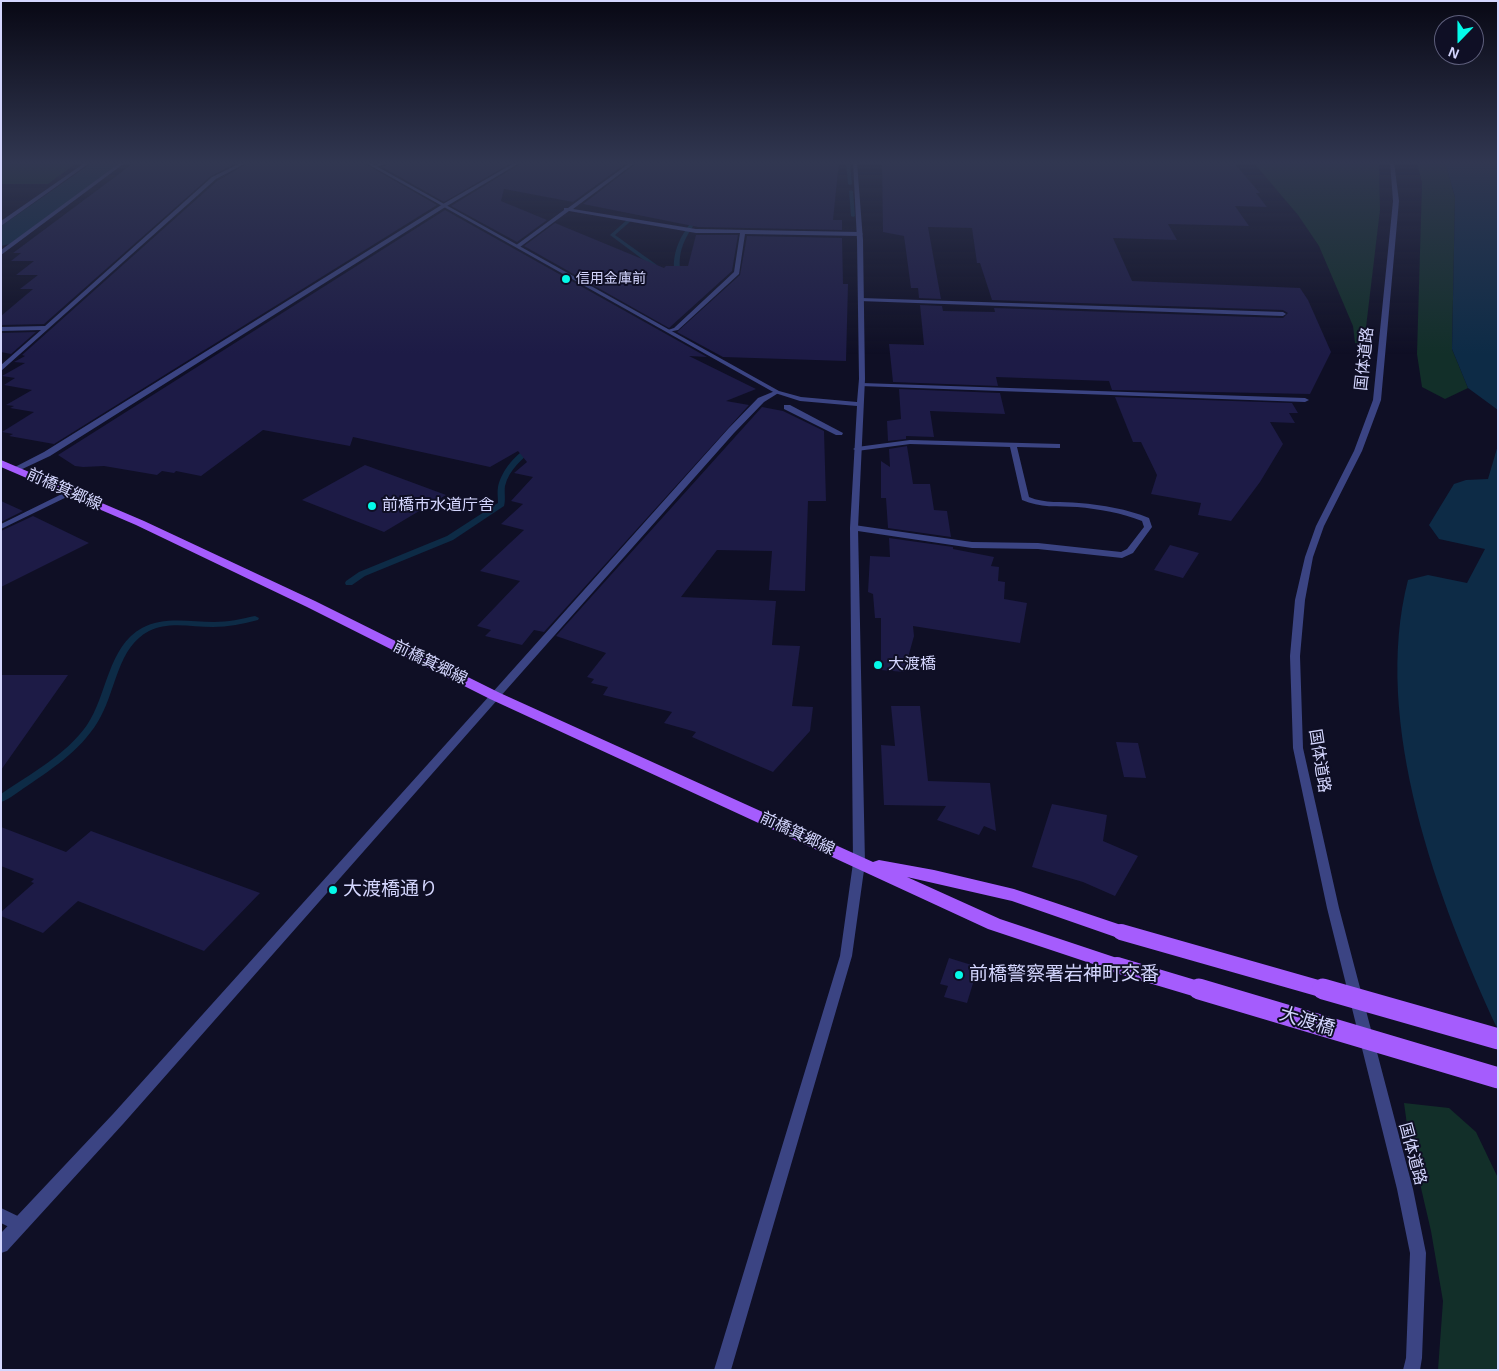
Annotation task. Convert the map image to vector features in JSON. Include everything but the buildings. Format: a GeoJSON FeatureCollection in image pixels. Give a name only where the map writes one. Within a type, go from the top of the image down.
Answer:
{"type":"FeatureCollection","features":[{"type":"Feature","properties":{"kind":"main road","name":"前橋箕郷線"},"geometry":{"type":"LineString","coordinates":[[1,462],[311,604],[495,696],[994,924],[1117,965]]}},
{"type":"Feature","properties":{"kind":"main road","name":"前橋箕郷線"},"geometry":{"type":"LineString","coordinates":[[859,863],[934,876],[1014,895],[1121,932]]}},
{"type":"Feature","properties":{"kind":"main road","name":"大渡橋"},"geometry":{"type":"LineString","coordinates":[[1121,932],[1498,1039]]}},
{"type":"Feature","properties":{"kind":"main road","name":"大渡橋"},"geometry":{"type":"LineString","coordinates":[[1117,965],[1498,1078]]}},
{"type":"Feature","properties":{"kind":"street"},"geometry":{"type":"LineString","coordinates":[[1,253],[38,226]]}},
{"type":"Feature","properties":{"kind":"street"},"geometry":{"type":"LineString","coordinates":[[1,370],[160,226]]}},
{"type":"Feature","properties":{"kind":"street"},"geometry":{"type":"LineString","coordinates":[[15,469],[47,454],[411,226]]}},
{"type":"Feature","properties":{"kind":"street"},"geometry":{"type":"LineString","coordinates":[[482,226],[777,392],[800,399],[860,404]]}},
{"type":"Feature","properties":{"kind":"street"},"geometry":{"type":"LineString","coordinates":[[518,246],[544,226]]}},
{"type":"Feature","properties":{"kind":"street"},"geometry":{"type":"LineString","coordinates":[[671,226],[696,230],[860,234]]}},
{"type":"Feature","properties":{"kind":"street"},"geometry":{"type":"LineString","coordinates":[[722,1370],[846,956],[859,863],[854,528],[862,385],[859,226]]}},
{"type":"Feature","properties":{"kind":"street","name":"国体道路"},"geometry":{"type":"LineString","coordinates":[[1394,226],[1377,400],[1358,451],[1320,526],[1309,557],[1300,600],[1295,656],[1298,748],[1336,917],[1405,1189],[1418,1253],[1412,1370]]}},
{"type":"Feature","properties":{"kind":"street"},"geometry":{"type":"LineString","coordinates":[[670,331],[676,329],[737,273],[743,231]]}},
{"type":"Feature","properties":{"kind":"street"},"geometry":{"type":"LineString","coordinates":[[861,300],[1283,314]]}},
{"type":"Feature","properties":{"kind":"street"},"geometry":{"type":"LineString","coordinates":[[1,329],[46,328]]}},
{"type":"Feature","properties":{"kind":"street"},"geometry":{"type":"LineString","coordinates":[[862,385],[1304,400]]}},
{"type":"Feature","properties":{"kind":"street"},"geometry":{"type":"LineString","coordinates":[[1,1245],[118,1119],[731,431],[765,396],[777,392]]}},
{"type":"Feature","properties":{"kind":"street"},"geometry":{"type":"LineString","coordinates":[[786,407],[839,433]]}},
{"type":"Feature","properties":{"kind":"street"},"geometry":{"type":"LineString","coordinates":[[857,449],[910,442],[1057,446]]}},
{"type":"Feature","properties":{"kind":"street"},"geometry":{"type":"LineString","coordinates":[[854,528],[972,546],[1038,546],[1108,555],[1122,555],[1130,551],[1148,527],[1146,520],[1135,515],[1079,505],[1034,504],[1025,498],[1014,445]]}},
{"type":"Feature","properties":{"kind":"street"},"geometry":{"type":"LineString","coordinates":[[1,527],[71,493]]}},
{"type":"Feature","properties":{"kind":"street"},"geometry":{"type":"LineString","coordinates":[[1,1215],[20,1224]]}},
{"type":"Feature","properties":{"kind":"green space"},"geometry":{"type":"Polygon","coordinates":[[[1305,226],[1378,226],[1364,344],[1355,343],[1353,326],[1319,246],[1305,226]]]}},
{"type":"Feature","properties":{"kind":"green space"},"geometry":{"type":"Polygon","coordinates":[[[1421,226],[1454,226],[1452,349],[1468,388],[1445,399],[1422,387],[1417,354],[1421,226]]]}},
{"type":"Feature","properties":{"kind":"green space"},"geometry":{"type":"Polygon","coordinates":[[[1404,1103],[1449,1108],[1476,1132],[1498,1178],[1498,1370],[1438,1370],[1443,1301],[1431,1231],[1408,1132],[1404,1103]]]}},
{"type":"Feature","properties":{"kind":"water"},"geometry":{"type":"Polygon","coordinates":[[[1454,226],[1498,226],[1498,410],[1468,388],[1452,349],[1454,226]]]}},
{"type":"Feature","properties":{"kind":"water"},"geometry":{"type":"Polygon","coordinates":[[[1498,445],[1498,1030],[1453,925],[1433,869],[1404,751],[1398,692],[1399,635],[1408,580],[1428,575],[1467,583],[1485,549],[1439,539],[1429,525],[1454,484],[1466,480],[1488,479],[1498,445]]]}},
{"type":"Feature","properties":{"kind":"waterway"},"geometry":{"type":"LineString","coordinates":[[1,238],[18,226]]}},
{"type":"Feature","properties":{"kind":"waterway"},"geometry":{"type":"LineString","coordinates":[[623,226],[612,235],[657,269]]}},
{"type":"Feature","properties":{"kind":"waterway"},"geometry":{"type":"LineString","coordinates":[[669,274],[677,268],[679,247],[691,226]]}},
{"type":"Feature","properties":{"kind":"waterway"},"geometry":{"type":"LineString","coordinates":[[349,583],[362,574],[450,538],[501,504],[501,487],[504,479],[510,469],[531,448]]}},
{"type":"Feature","properties":{"kind":"waterway"},"geometry":{"type":"LineString","coordinates":[[1,799],[68,751],[91,727],[122,654],[137,635],[146,629],[163,624],[226,624],[255,618]]}},
{"type":"Feature","properties":{"kind":"place","name":"信用金庫前"},"geometry":{"type":"Point","coordinates":[566,279]}},
{"type":"Feature","properties":{"kind":"place","name":"前橋市水道庁舎"},"geometry":{"type":"Point","coordinates":[372,506]}},
{"type":"Feature","properties":{"kind":"place","name":"大渡橋"},"geometry":{"type":"Point","coordinates":[878,665]}},
{"type":"Feature","properties":{"kind":"place","name":"大渡橋通り"},"geometry":{"type":"Point","coordinates":[333,890]}},
{"type":"Feature","properties":{"kind":"place","name":"前橋警察署岩神町交番"},"geometry":{"type":"Point","coordinates":[959,975]}}]}
